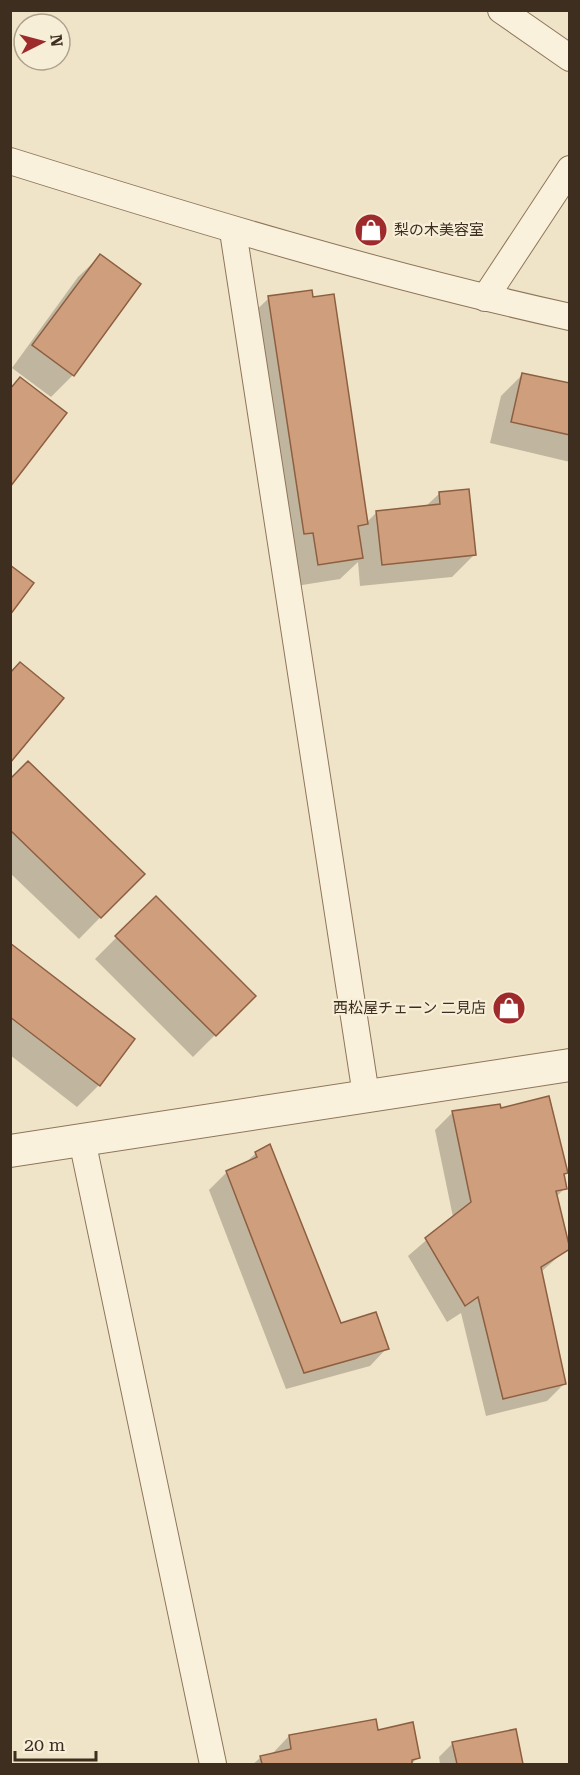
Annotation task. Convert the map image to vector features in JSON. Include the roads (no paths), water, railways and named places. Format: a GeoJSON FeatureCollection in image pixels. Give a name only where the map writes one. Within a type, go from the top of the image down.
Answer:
{"type":"FeatureCollection","features":[{"type":"Feature","properties":{"kind":"street"},"geometry":{"type":"LineString","coordinates":[[501,10],[570,58]]}},
{"type":"Feature","properties":{"kind":"street"},"geometry":{"type":"LineString","coordinates":[[10,161],[233,231],[485,298],[570,317]]}},
{"type":"Feature","properties":{"kind":"street"},"geometry":{"type":"LineString","coordinates":[[485,298],[570,169]]}},
{"type":"Feature","properties":{"kind":"street"},"geometry":{"type":"LineString","coordinates":[[233,231],[366,1095]]}},
{"type":"Feature","properties":{"kind":"street"},"geometry":{"type":"LineString","coordinates":[[10,1151],[570,1065]]}},
{"type":"Feature","properties":{"kind":"street"},"geometry":{"type":"LineString","coordinates":[[82,1140],[213,1764]]}},
{"type":"Feature","properties":{"kind":"place","name":"梨の木美容室"},"geometry":{"type":"Point","coordinates":[371,230]}},
{"type":"Feature","properties":{"kind":"place","name":"西松屋チェーン 二見店"},"geometry":{"type":"Point","coordinates":[509,1008]}}]}
